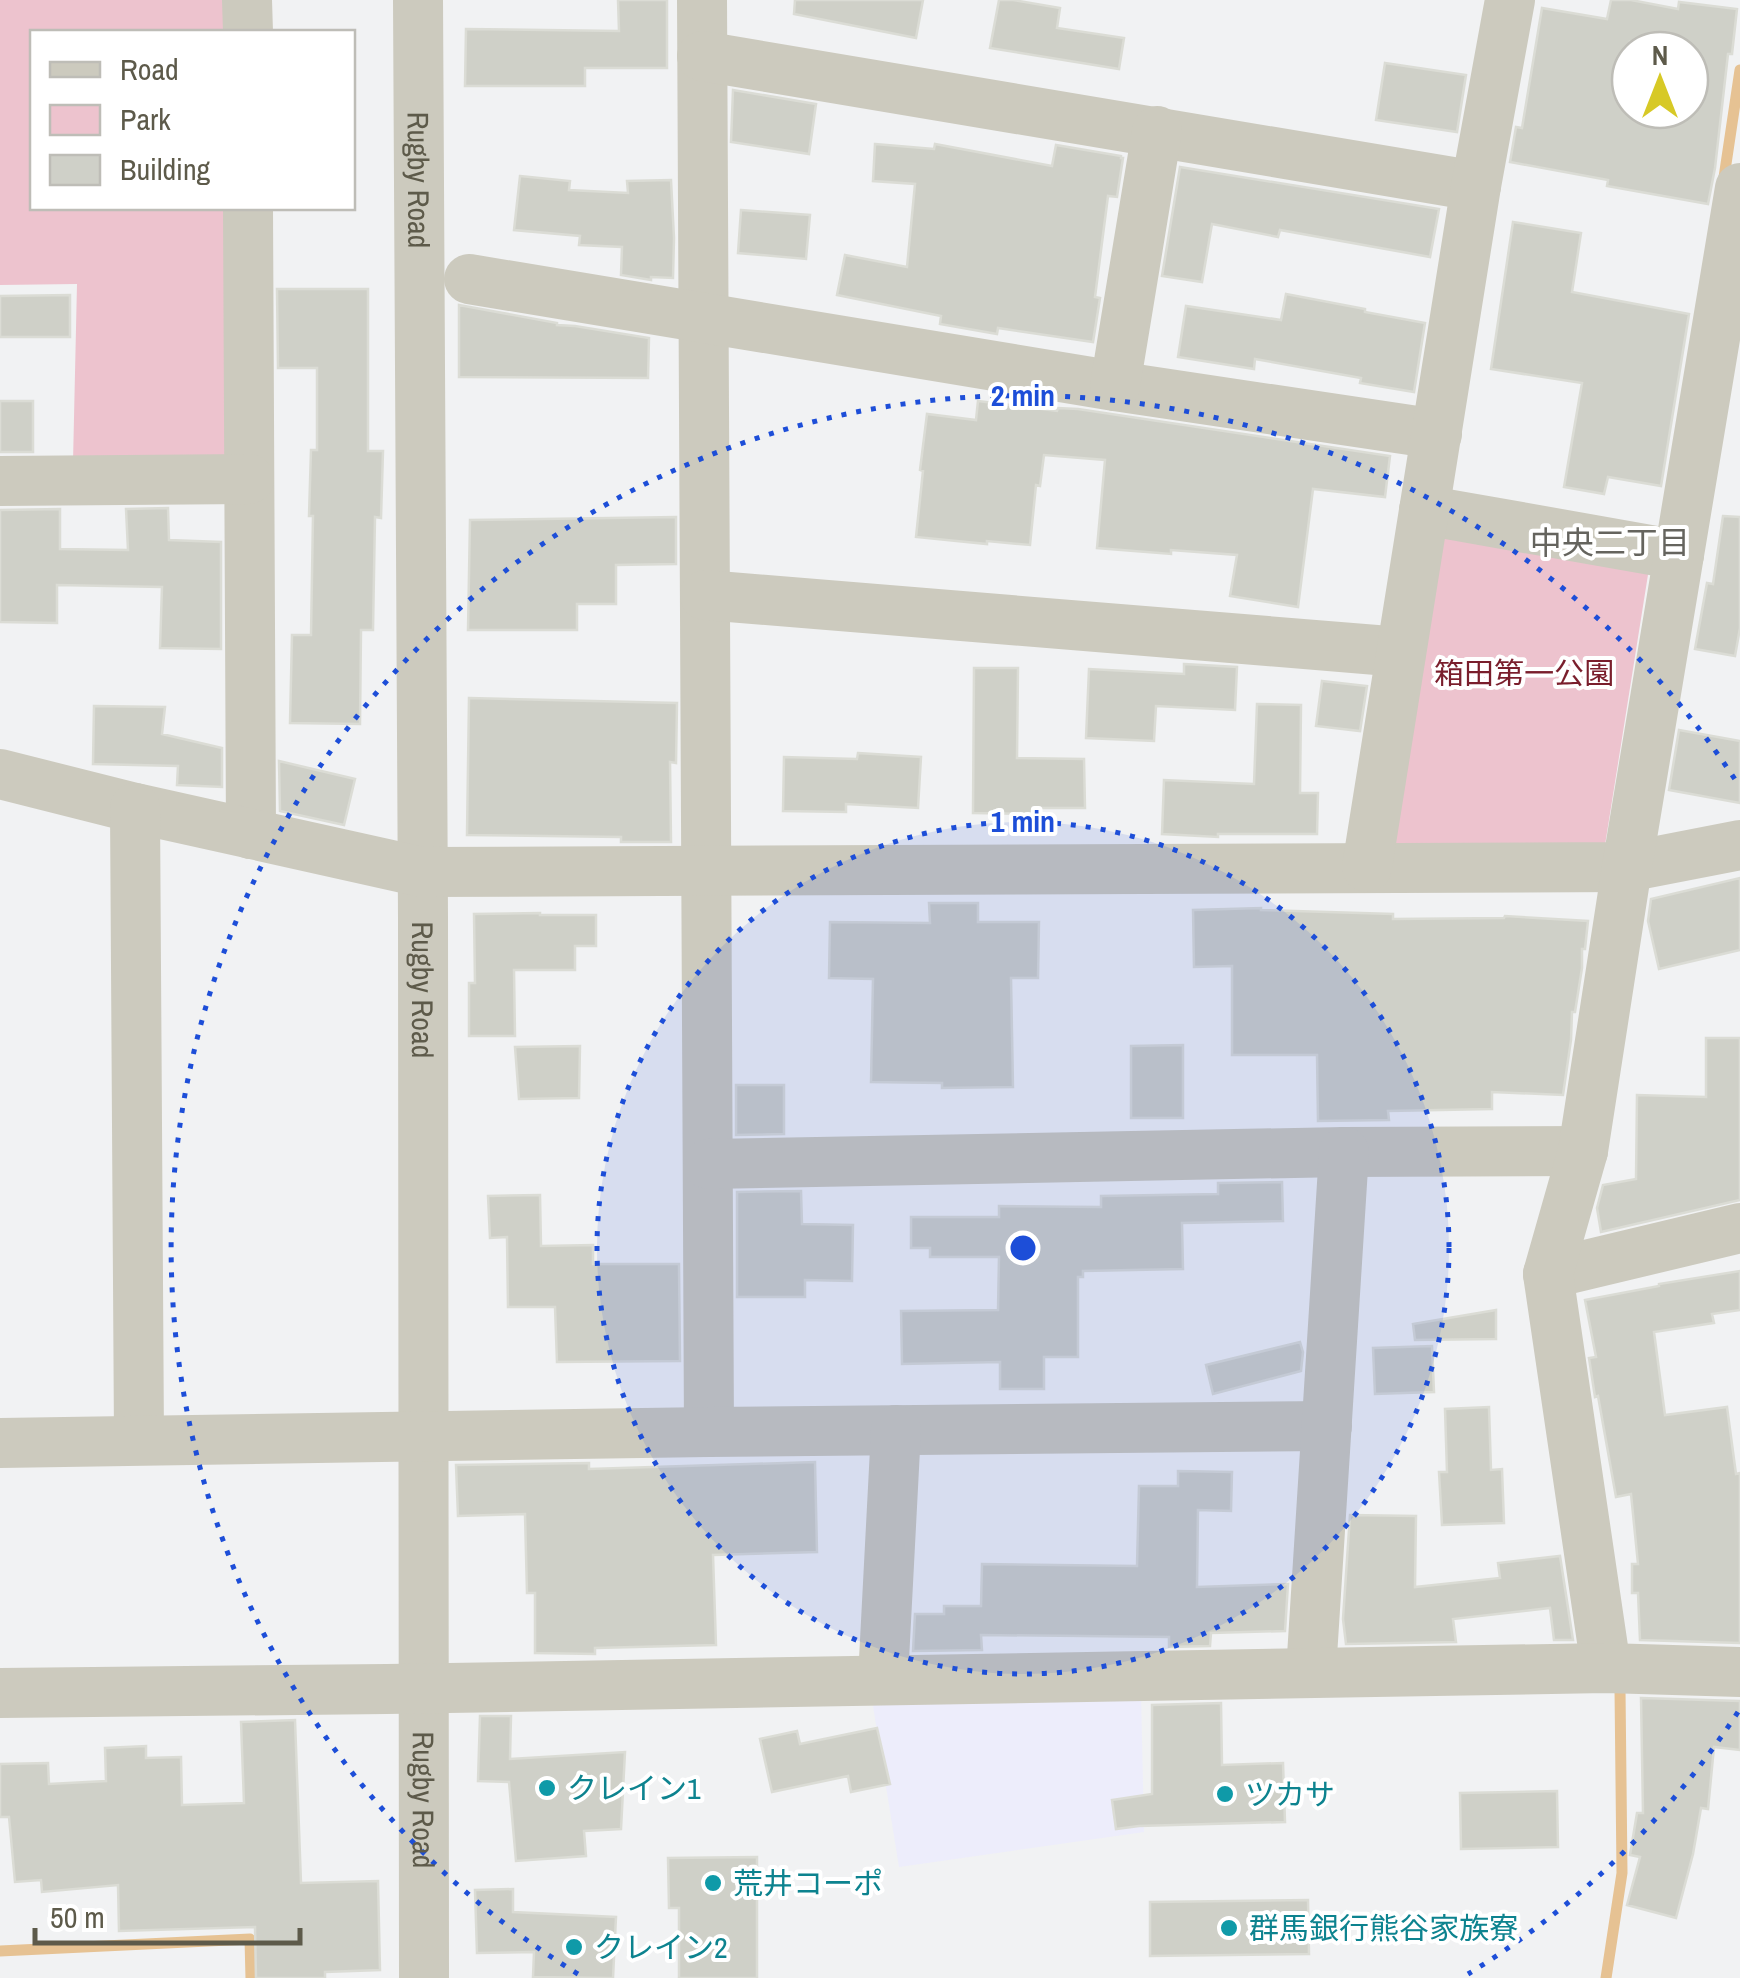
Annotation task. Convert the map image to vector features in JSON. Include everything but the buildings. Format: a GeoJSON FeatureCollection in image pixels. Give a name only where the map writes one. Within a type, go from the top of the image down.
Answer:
{"type":"FeatureCollection","features":[{"type":"Feature","properties":{"kind":"street"},"geometry":{"type":"LineString","coordinates":[[248,0],[248,30]]}},
{"type":"Feature","properties":{"kind":"street","name":"Rugby Road"},"geometry":{"type":"LineString","coordinates":[[418,0],[424,1978]]}},
{"type":"Feature","properties":{"kind":"street"},"geometry":{"type":"LineString","coordinates":[[702,0],[709,1432]]}},
{"type":"Feature","properties":{"kind":"street"},"geometry":{"type":"LineString","coordinates":[[1367,867],[1476,186],[1510,0]]}},
{"type":"Feature","properties":{"kind":"street"},"geometry":{"type":"LineString","coordinates":[[702,56],[1476,186]]}},
{"type":"Feature","properties":{"kind":"street"},"geometry":{"type":"LineString","coordinates":[[1115,386],[1157,131]]}},
{"type":"Feature","properties":{"kind":"street"},"geometry":{"type":"LineString","coordinates":[[1606,1668],[1548,1274],[1583,1151],[1680,555],[1731,306],[1740,188]]}},
{"type":"Feature","properties":{"kind":"street"},"geometry":{"type":"LineString","coordinates":[[248,210],[250,834]]}},
{"type":"Feature","properties":{"kind":"street"},"geometry":{"type":"LineString","coordinates":[[469,279],[1115,386],[1436,434]]}},
{"type":"Feature","properties":{"kind":"street"},"geometry":{"type":"LineString","coordinates":[[0,481],[249,478]]}},
{"type":"Feature","properties":{"kind":"street"},"geometry":{"type":"LineString","coordinates":[[1424,510],[1680,555]]}},
{"type":"Feature","properties":{"kind":"street"},"geometry":{"type":"LineString","coordinates":[[705,595],[1400,652]]}},
{"type":"Feature","properties":{"kind":"street"},"geometry":{"type":"LineString","coordinates":[[0,774],[422,872],[1627,867],[1740,845]]}},
{"type":"Feature","properties":{"kind":"street"},"geometry":{"type":"LineString","coordinates":[[135,808],[140,1440]]}},
{"type":"Feature","properties":{"kind":"street"},"geometry":{"type":"LineString","coordinates":[[708,1164],[1583,1151]]}},
{"type":"Feature","properties":{"kind":"street"},"geometry":{"type":"LineString","coordinates":[[1311,1672],[1344,1152]]}},
{"type":"Feature","properties":{"kind":"street"},"geometry":{"type":"LineString","coordinates":[[1548,1274],[1740,1228]]}},
{"type":"Feature","properties":{"kind":"street"},"geometry":{"type":"LineString","coordinates":[[0,1443],[1327,1426]]}},
{"type":"Feature","properties":{"kind":"street"},"geometry":{"type":"LineString","coordinates":[[883,1679],[896,1430]]}},
{"type":"Feature","properties":{"kind":"street"},"geometry":{"type":"LineString","coordinates":[[0,1694],[1606,1668],[1740,1672]]}},
{"type":"Feature","properties":{"kind":"shaded area"},"geometry":{"type":"Polygon","coordinates":[[[1141,1693],[1144,1832],[899,1867],[872,1700],[1141,1693]]]}},
{"type":"Feature","properties":{"kind":"green space"},"geometry":{"type":"Polygon","coordinates":[[[0,0],[229,0],[229,30],[30,30],[30,210],[230,210],[231,458],[73,462],[77,284],[0,285],[0,0]]]}},
{"type":"Feature","properties":{"kind":"green space","name":"箱田第一公園"},"geometry":{"type":"Polygon","coordinates":[[[1436,526],[1650,562],[1605,845],[1393,843],[1436,526]]]}},
{"type":"Feature","properties":{"kind":"waterway"},"geometry":{"type":"LineString","coordinates":[[1723,184],[1740,70]]}},
{"type":"Feature","properties":{"kind":"waterway"},"geometry":{"type":"LineString","coordinates":[[1606,1978],[1622,1873],[1620,1689]]}},
{"type":"Feature","properties":{"kind":"waterway"},"geometry":{"type":"LineString","coordinates":[[0,1951],[250,1939],[251,1978]]}},
{"type":"Feature","properties":{"kind":"place","name":"クレイン1"},"geometry":{"type":"Point","coordinates":[547,1788]}},
{"type":"Feature","properties":{"kind":"place","name":"ツカサ"},"geometry":{"type":"Point","coordinates":[1225,1794]}},
{"type":"Feature","properties":{"kind":"place","name":"荒井コーポ"},"geometry":{"type":"Point","coordinates":[713,1883]}},
{"type":"Feature","properties":{"kind":"place","name":"群馬銀行熊谷家族寮"},"geometry":{"type":"Point","coordinates":[1229,1928]}},
{"type":"Feature","properties":{"kind":"place","name":"クレイン2"},"geometry":{"type":"Point","coordinates":[574,1947]}},
{"type":"Feature","properties":{"kind":"district","name":"中央二丁目"},"geometry":{"type":"Point","coordinates":[1610,542]}}]}
